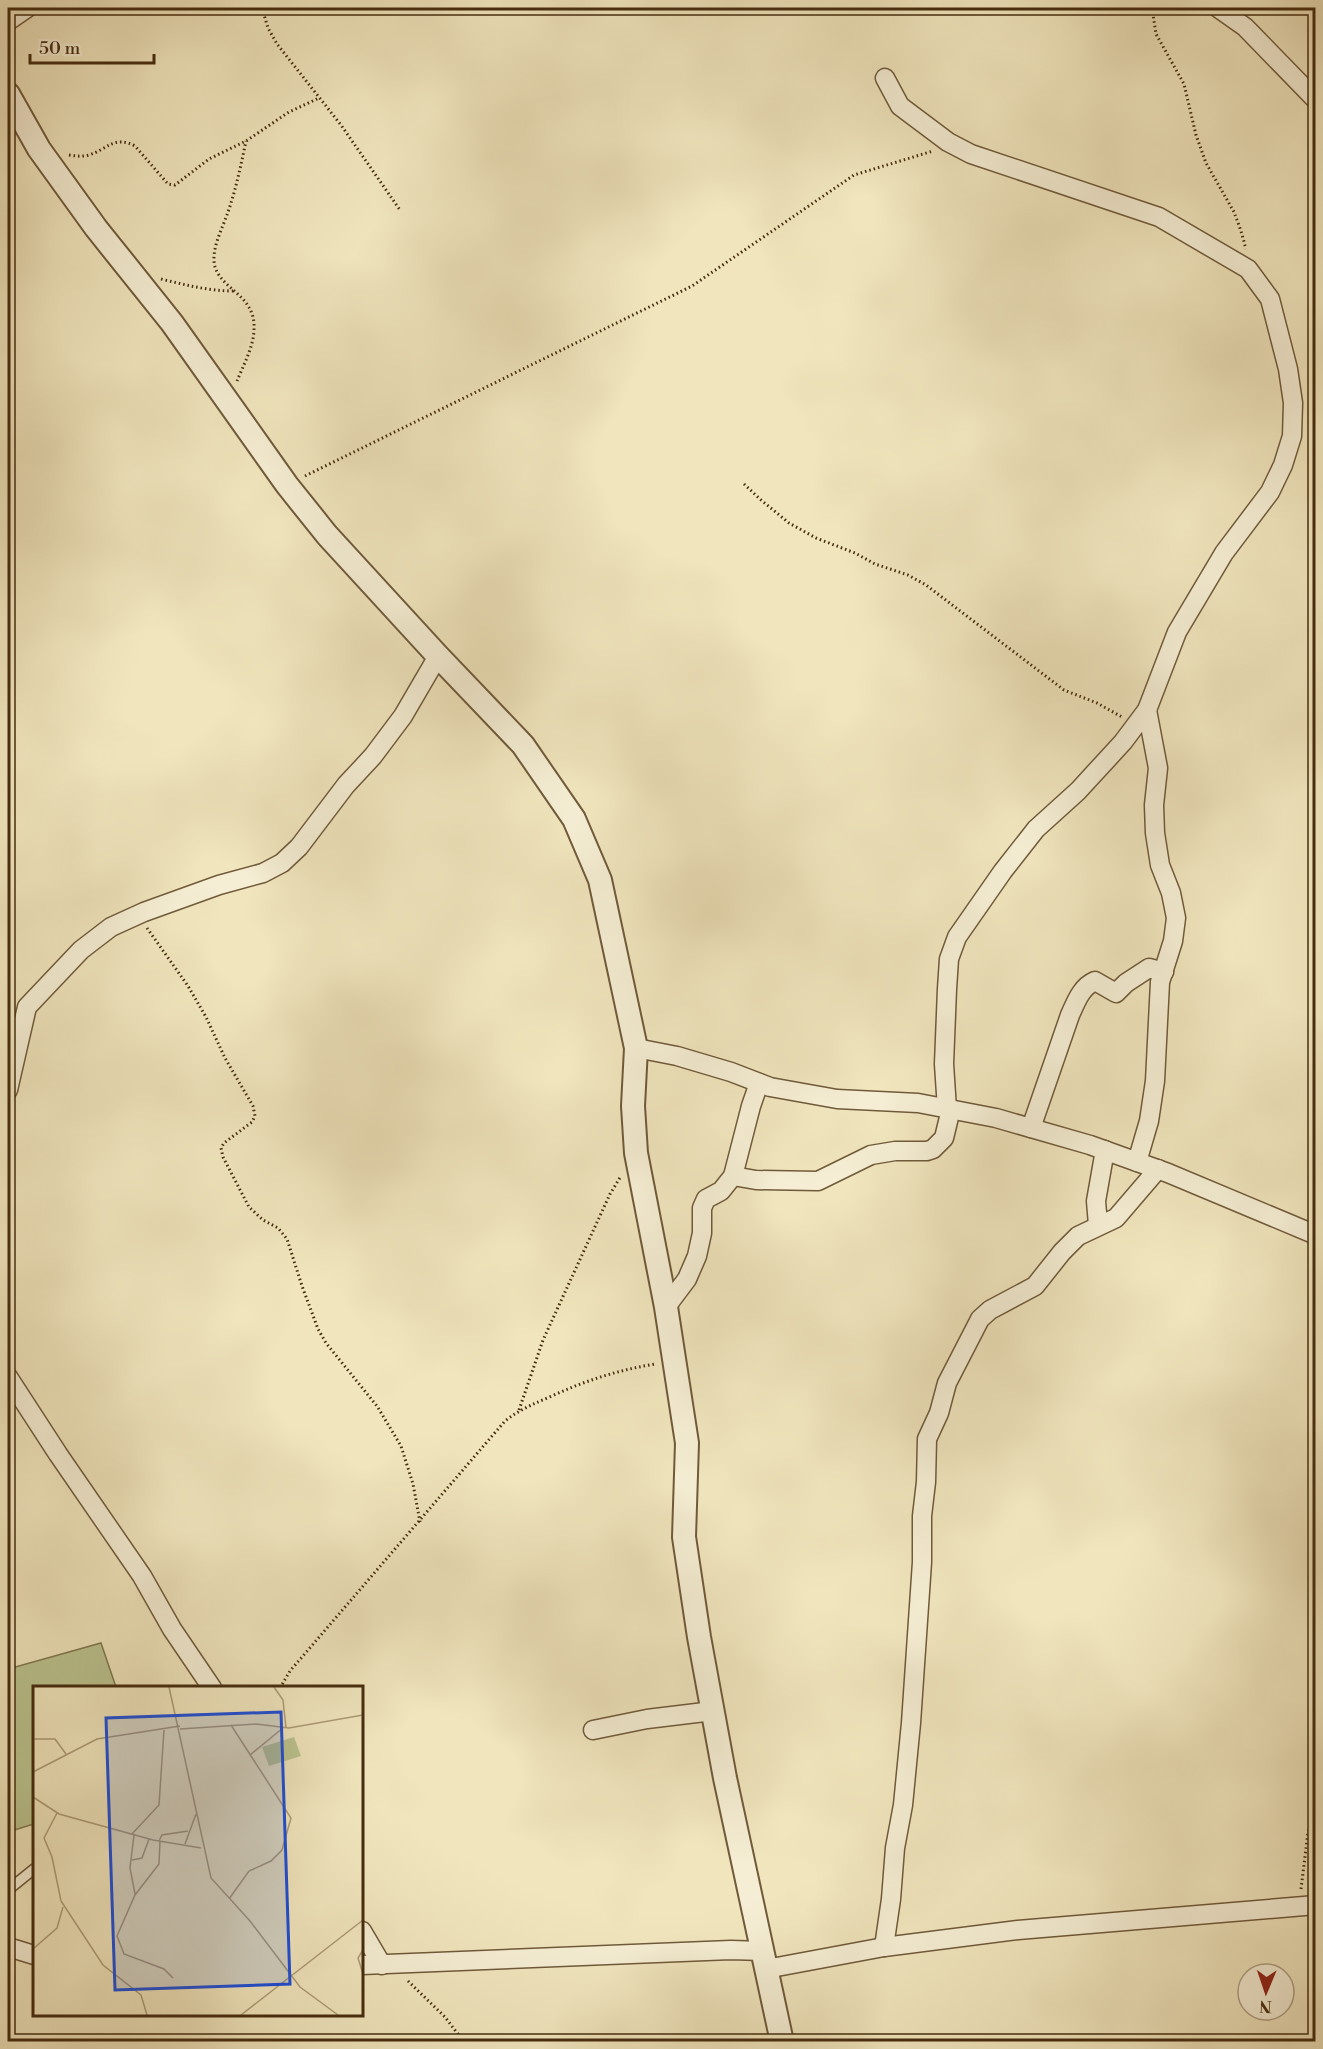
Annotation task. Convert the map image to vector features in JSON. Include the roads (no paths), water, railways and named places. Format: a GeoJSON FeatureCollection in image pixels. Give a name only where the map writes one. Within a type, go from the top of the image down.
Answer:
{"type":"FeatureCollection","features":[{"type":"Feature","properties":{"kind":"street"},"geometry":{"type":"LineString","coordinates":[[8,21],[27,8]]}},
{"type":"Feature","properties":{"kind":"street"},"geometry":{"type":"LineString","coordinates":[[1218,8],[1245,27],[1316,100]]}},
{"type":"Feature","properties":{"kind":"street"},"geometry":{"type":"LineString","coordinates":[[733,1176],[756,1180],[818,1181],[871,1155],[895,1151],[927,1151],[933,1149],[944,1138],[949,1109],[944,1064],[947,989],[949,959],[957,937],[1003,871],[1036,829],[1078,791],[1123,742],[1147,710],[1177,632],[1224,553],[1270,492],[1283,465],[1292,436],[1293,403],[1288,369],[1270,299],[1248,269],[1159,217],[972,154],[951,144],[900,106],[885,78]]}},
{"type":"Feature","properties":{"kind":"street"},"geometry":{"type":"LineString","coordinates":[[8,94],[39,149],[96,228],[172,323],[287,485],[327,535],[523,745],[574,819],[600,880],[636,1048],[633,1106],[636,1153],[666,1307],[687,1443],[684,1537],[699,1637],[725,1778],[782,2042]]}},
{"type":"Feature","properties":{"kind":"street"},"geometry":{"type":"LineString","coordinates":[[8,1090],[27,1007],[81,950],[111,927],[135,916],[219,885],[263,873],[282,863],[299,847],[346,785],[379,748],[403,716],[438,656]]}},
{"type":"Feature","properties":{"kind":"street"},"geometry":{"type":"LineString","coordinates":[[1137,1162],[1149,1121],[1155,1081],[1160,982],[1173,941],[1176,918],[1171,893],[1160,865],[1155,833],[1154,805],[1158,768],[1147,710]]}},
{"type":"Feature","properties":{"kind":"street"},"geometry":{"type":"LineString","coordinates":[[1031,1128],[1070,1015],[1077,998],[1088,985],[1095,981],[1116,993],[1126,983],[1149,968],[1164,972]]}},
{"type":"Feature","properties":{"kind":"street"},"geometry":{"type":"LineString","coordinates":[[636,1048],[677,1056],[731,1072],[770,1087],[837,1099],[918,1103],[996,1118],[1105,1150],[1158,1169],[1316,1235]]}},
{"type":"Feature","properties":{"kind":"street"},"geometry":{"type":"LineString","coordinates":[[666,1307],[687,1279],[697,1256],[702,1233],[702,1208],[706,1199],[721,1191],[733,1176],[750,1106],[759,1083]]}},
{"type":"Feature","properties":{"kind":"street"},"geometry":{"type":"LineString","coordinates":[[1098,1225],[1096,1201],[1105,1150]]}},
{"type":"Feature","properties":{"kind":"street"},"geometry":{"type":"LineString","coordinates":[[884,1947],[903,1805],[911,1723],[922,1562],[922,1516],[927,1439],[939,1413],[947,1383],[980,1319],[990,1310],[1035,1286],[1078,1236],[1116,1218],[1158,1169]]}},
{"type":"Feature","properties":{"kind":"street"},"geometry":{"type":"LineString","coordinates":[[8,1377],[142,1576],[172,1629],[211,1686]]}},
{"type":"Feature","properties":{"kind":"street"},"geometry":{"type":"LineString","coordinates":[[593,1730],[647,1719],[713,1711]]}},
{"type":"Feature","properties":{"kind":"street"},"geometry":{"type":"LineString","coordinates":[[363,1965],[731,1950],[764,1960],[1018,1930],[1307,1906]]}},
{"type":"Feature","properties":{"kind":"street"},"geometry":{"type":"LineString","coordinates":[[363,1932],[387,1965]]}},
{"type":"Feature","properties":{"kind":"street"},"geometry":{"type":"LineString","coordinates":[[8,1947],[33,1955]]}},
{"type":"Feature","properties":{"kind":"lane"},"geometry":{"type":"LineString","coordinates":[[8,1890],[33,1870]]}}]}
